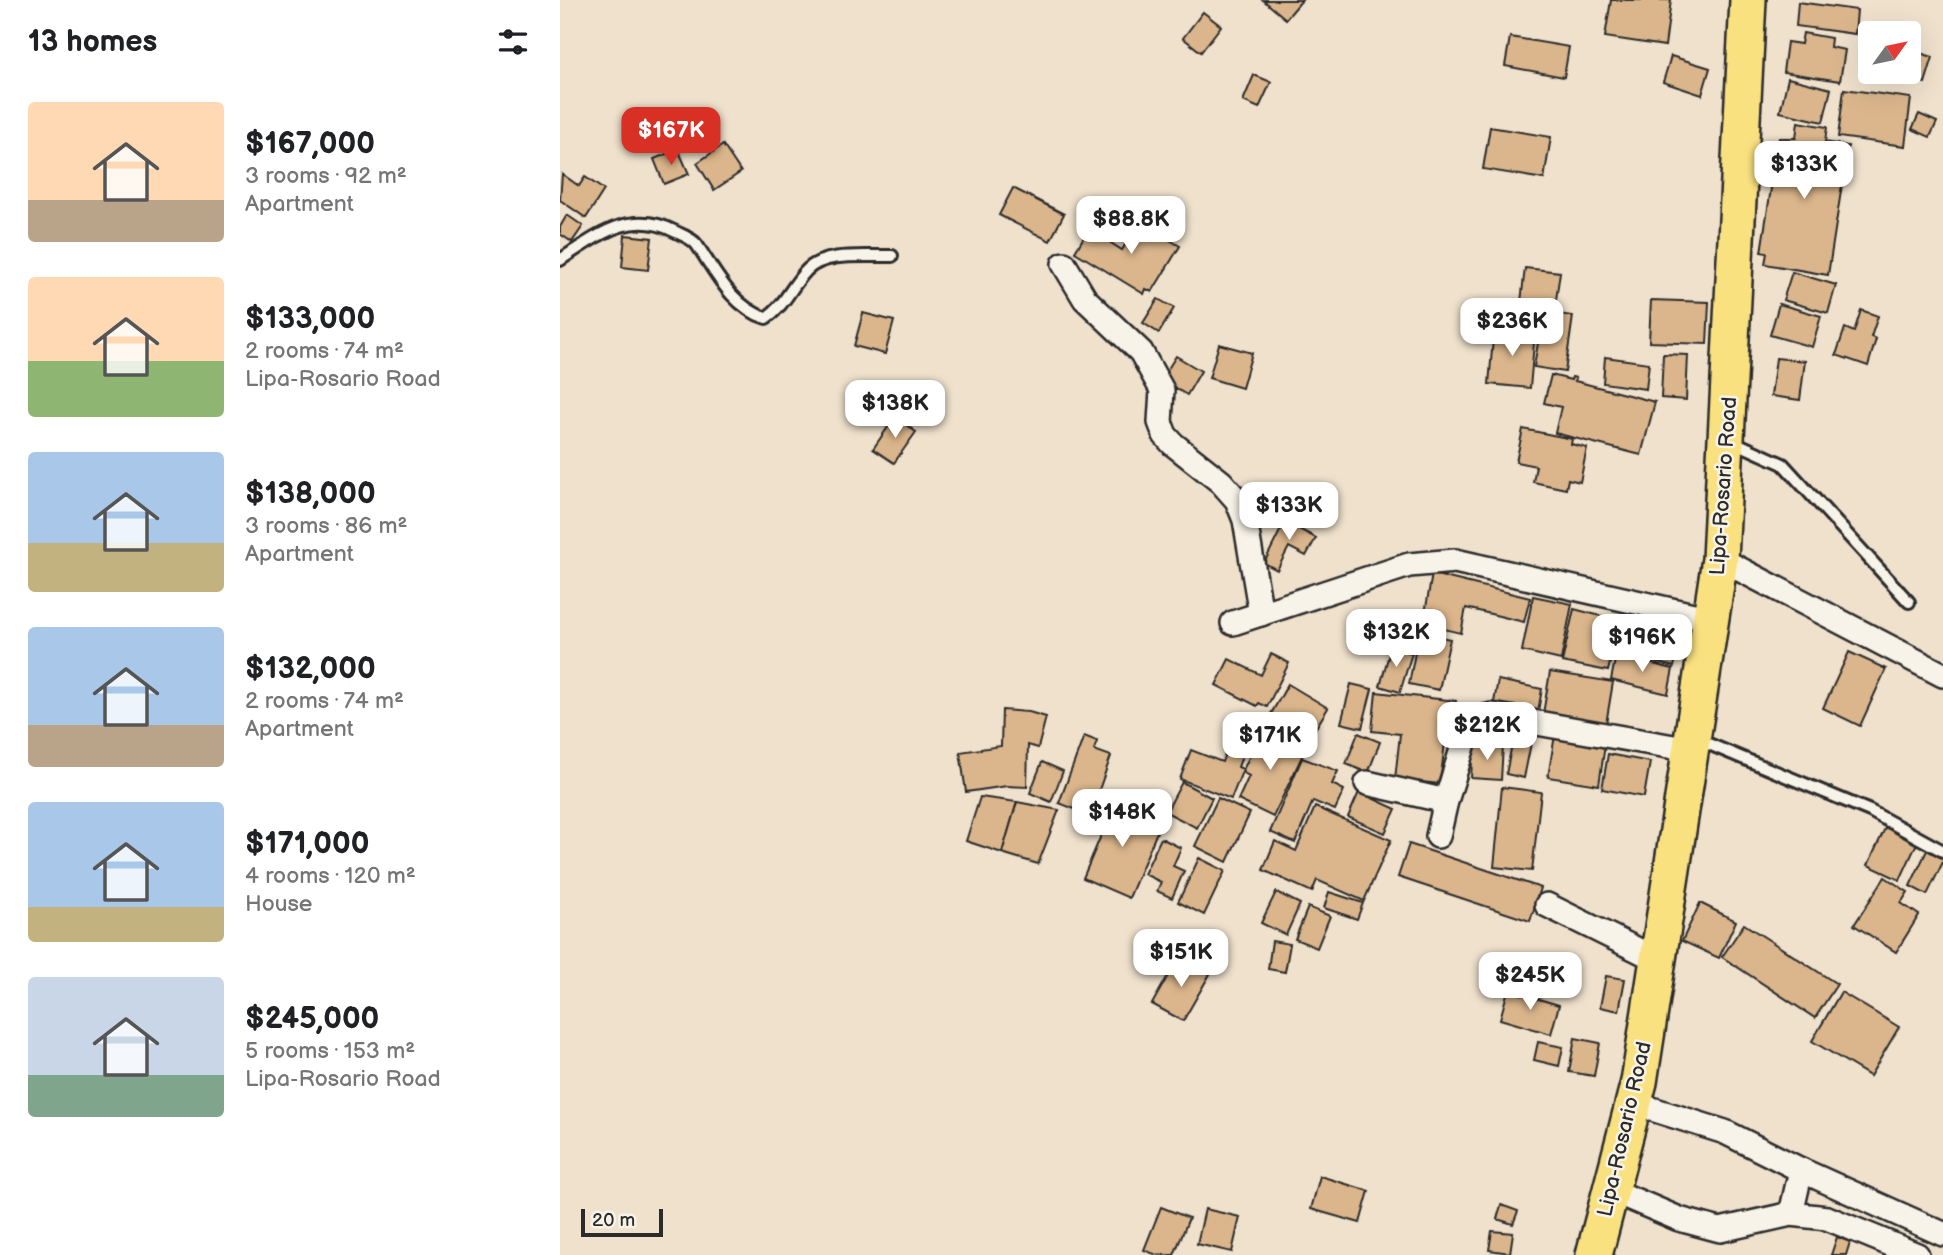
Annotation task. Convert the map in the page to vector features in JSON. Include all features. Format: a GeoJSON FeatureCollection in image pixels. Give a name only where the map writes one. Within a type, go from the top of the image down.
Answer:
{"type":"FeatureCollection","features":[{"type":"Feature","properties":{"kind":"main road","name":"Lipa-Rosario Road"},"geometry":{"type":"LineString","coordinates":[[1594,1255],[1639,1082],[1720,559],[1748,0]]}},
{"type":"Feature","properties":{"kind":"street"},"geometry":{"type":"LineString","coordinates":[[1064,264],[1086,299],[1141,352],[1162,390],[1160,422],[1165,435],[1221,482],[1237,500],[1245,520],[1261,614]]}},
{"type":"Feature","properties":{"kind":"street"},"geometry":{"type":"LineString","coordinates":[[1720,559],[1943,675]]}},
{"type":"Feature","properties":{"kind":"street"},"geometry":{"type":"LineString","coordinates":[[1233,623],[1409,565],[1455,561],[1711,619]]}},
{"type":"Feature","properties":{"kind":"street"},"geometry":{"type":"LineString","coordinates":[[1438,835],[1468,730],[1478,719],[1492,715],[1692,744]]}},
{"type":"Feature","properties":{"kind":"street"},"geometry":{"type":"LineString","coordinates":[[1367,783],[1446,801]]}},
{"type":"Feature","properties":{"kind":"street"},"geometry":{"type":"LineString","coordinates":[[1548,905],[1658,960]]}},
{"type":"Feature","properties":{"kind":"street"},"geometry":{"type":"LineString","coordinates":[[1633,1103],[1726,1132],[1801,1170],[1943,1234]]}},
{"type":"Feature","properties":{"kind":"street"},"geometry":{"type":"LineString","coordinates":[[1791,1213],[1801,1170]]}},
{"type":"Feature","properties":{"kind":"street"},"geometry":{"type":"LineString","coordinates":[[1611,1190],[1679,1219],[1720,1230],[1791,1213],[1827,1218],[1917,1255]]}},
{"type":"Feature","properties":{"kind":"lane"},"geometry":{"type":"LineString","coordinates":[[560,260],[594,238],[630,221],[662,225],[694,241],[721,283],[749,312],[766,318],[782,307],[807,270],[826,259],[892,256]]}},
{"type":"Feature","properties":{"kind":"lane"},"geometry":{"type":"LineString","coordinates":[[1726,438],[1783,464],[1909,602]]}},
{"type":"Feature","properties":{"kind":"lane"},"geometry":{"type":"LineString","coordinates":[[1692,744],[1870,811],[1943,851]]}},
{"type":"Feature","properties":{"kind":"building"},"geometry":{"type":"Polygon","coordinates":[[[1263,0],[1302,0],[1286,19],[1263,0]]]}},
{"type":"Feature","properties":{"kind":"building"},"geometry":{"type":"Polygon","coordinates":[[[1611,0],[1671,0],[1665,46],[1605,37],[1611,0]]]}},
{"type":"Feature","properties":{"kind":"building"},"geometry":{"type":"Polygon","coordinates":[[[1798,2],[1857,10],[1855,34],[1796,26],[1798,2]]]}},
{"type":"Feature","properties":{"kind":"building"},"geometry":{"type":"Polygon","coordinates":[[[1203,12],[1221,26],[1201,52],[1183,38],[1203,12]]]}},
{"type":"Feature","properties":{"kind":"building"},"geometry":{"type":"Polygon","coordinates":[[[1803,33],[1831,38],[1830,47],[1845,50],[1840,81],[1783,72],[1787,42],[1801,44],[1803,33]]]}},
{"type":"Feature","properties":{"kind":"building"},"geometry":{"type":"Polygon","coordinates":[[[1510,37],[1569,47],[1564,77],[1505,66],[1510,37]]]}},
{"type":"Feature","properties":{"kind":"building"},"geometry":{"type":"Polygon","coordinates":[[[1922,54],[1933,57],[1925,83],[1922,82],[1922,54]]]}},
{"type":"Feature","properties":{"kind":"building"},"geometry":{"type":"Polygon","coordinates":[[[1671,56],[1710,68],[1702,95],[1663,82],[1671,56]]]}},
{"type":"Feature","properties":{"kind":"building"},"geometry":{"type":"Polygon","coordinates":[[[1254,75],[1271,82],[1259,108],[1243,101],[1254,75]]]}},
{"type":"Feature","properties":{"kind":"building"},"geometry":{"type":"Polygon","coordinates":[[[1788,78],[1831,89],[1823,122],[1780,112],[1788,78]]]}},
{"type":"Feature","properties":{"kind":"building"},"geometry":{"type":"Polygon","coordinates":[[[1844,89],[1911,98],[1905,146],[1838,137],[1844,89]]]}},
{"type":"Feature","properties":{"kind":"building"},"geometry":{"type":"Polygon","coordinates":[[[1919,114],[1937,122],[1930,137],[1912,129],[1919,114]]]}},
{"type":"Feature","properties":{"kind":"building"},"geometry":{"type":"Polygon","coordinates":[[[688,117],[690,141],[670,142],[669,118],[688,117]]]}},
{"type":"Feature","properties":{"kind":"building"},"geometry":{"type":"Polygon","coordinates":[[[1798,122],[1827,127],[1825,142],[1848,146],[1828,275],[1765,264],[1767,253],[1761,252],[1779,138],[1796,138],[1798,122]]]}},
{"type":"Feature","properties":{"kind":"building"},"geometry":{"type":"Polygon","coordinates":[[[1490,127],[1551,137],[1544,179],[1483,169],[1490,127]]]}},
{"type":"Feature","properties":{"kind":"building"},"geometry":{"type":"Polygon","coordinates":[[[723,145],[741,172],[714,190],[697,163],[723,145]]]}},
{"type":"Feature","properties":{"kind":"building"},"geometry":{"type":"Polygon","coordinates":[[[678,149],[689,174],[664,184],[654,159],[678,149]]]}},
{"type":"Feature","properties":{"kind":"building"},"geometry":{"type":"Polygon","coordinates":[[[562,174],[579,186],[585,177],[604,190],[586,218],[560,200],[562,174]]]}},
{"type":"Feature","properties":{"kind":"building"},"geometry":{"type":"Polygon","coordinates":[[[1013,188],[1064,214],[1050,241],[999,215],[1013,188]]]}},
{"type":"Feature","properties":{"kind":"building"},"geometry":{"type":"Polygon","coordinates":[[[567,215],[583,226],[572,242],[560,234],[560,227],[567,215]]]}},
{"type":"Feature","properties":{"kind":"building"},"geometry":{"type":"Polygon","coordinates":[[[1139,222],[1180,246],[1152,292],[1146,289],[1144,294],[1075,252],[1088,230],[1098,236],[1106,223],[1116,229],[1108,241],[1122,250],[1139,222]]]}},
{"type":"Feature","properties":{"kind":"building"},"geometry":{"type":"Polygon","coordinates":[[[625,235],[652,238],[648,270],[622,267],[625,235]]]}},
{"type":"Feature","properties":{"kind":"building"},"geometry":{"type":"Polygon","coordinates":[[[1525,268],[1560,272],[1555,307],[1521,302],[1525,268]]]}},
{"type":"Feature","properties":{"kind":"building"},"geometry":{"type":"Polygon","coordinates":[[[1792,272],[1836,285],[1828,313],[1783,300],[1792,272]]]}},
{"type":"Feature","properties":{"kind":"building"},"geometry":{"type":"Polygon","coordinates":[[[1158,299],[1174,308],[1159,333],[1143,323],[1158,299]]]}},
{"type":"Feature","properties":{"kind":"building"},"geometry":{"type":"Polygon","coordinates":[[[1651,300],[1709,302],[1707,344],[1649,342],[1651,300]]]}},
{"type":"Feature","properties":{"kind":"building"},"geometry":{"type":"Polygon","coordinates":[[[1779,304],[1821,316],[1812,347],[1770,335],[1779,304]]]}},
{"type":"Feature","properties":{"kind":"building"},"geometry":{"type":"Polygon","coordinates":[[[1861,310],[1878,316],[1871,337],[1876,339],[1868,366],[1836,355],[1845,328],[1854,332],[1861,310]]]}},
{"type":"Feature","properties":{"kind":"building"},"geometry":{"type":"Polygon","coordinates":[[[1543,312],[1573,316],[1565,372],[1534,367],[1543,312]]]}},
{"type":"Feature","properties":{"kind":"building"},"geometry":{"type":"Polygon","coordinates":[[[863,313],[894,321],[885,354],[854,346],[863,313]]]}},
{"type":"Feature","properties":{"kind":"building"},"geometry":{"type":"Polygon","coordinates":[[[1494,327],[1535,331],[1530,388],[1489,384],[1494,327]]]}},
{"type":"Feature","properties":{"kind":"building"},"geometry":{"type":"Polygon","coordinates":[[[1219,344],[1252,353],[1242,388],[1209,378],[1219,344]]]}},
{"type":"Feature","properties":{"kind":"building"},"geometry":{"type":"Polygon","coordinates":[[[1663,354],[1688,355],[1686,400],[1661,398],[1663,354]]]}},
{"type":"Feature","properties":{"kind":"building"},"geometry":{"type":"Polygon","coordinates":[[[1176,356],[1201,371],[1187,395],[1161,380],[1176,356]]]}},
{"type":"Feature","properties":{"kind":"building"},"geometry":{"type":"Polygon","coordinates":[[[1605,357],[1649,363],[1646,389],[1603,383],[1605,357]]]}},
{"type":"Feature","properties":{"kind":"building"},"geometry":{"type":"Polygon","coordinates":[[[1776,358],[1805,361],[1800,400],[1771,396],[1776,358]]]}},
{"type":"Feature","properties":{"kind":"building"},"geometry":{"type":"Polygon","coordinates":[[[1551,375],[1571,380],[1572,377],[1576,378],[1575,381],[1655,402],[1641,455],[1555,433],[1561,407],[1544,403],[1551,375]]]}},
{"type":"Feature","properties":{"kind":"building"},"geometry":{"type":"Polygon","coordinates":[[[895,417],[916,432],[894,463],[873,449],[895,417]]]}},
{"type":"Feature","properties":{"kind":"building"},"geometry":{"type":"Polygon","coordinates":[[[1523,429],[1572,439],[1571,444],[1587,448],[1580,482],[1568,479],[1566,489],[1533,482],[1536,466],[1516,462],[1523,429]]]}},
{"type":"Feature","properties":{"kind":"building"},"geometry":{"type":"Polygon","coordinates":[[[1288,515],[1302,522],[1299,529],[1316,538],[1306,556],[1289,547],[1277,570],[1264,563],[1288,515]]]}},
{"type":"Feature","properties":{"kind":"building"},"geometry":{"type":"Polygon","coordinates":[[[1432,574],[1530,598],[1524,622],[1466,608],[1461,633],[1423,624],[1432,574]]]}},
{"type":"Feature","properties":{"kind":"building"},"geometry":{"type":"Polygon","coordinates":[[[1533,596],[1572,604],[1561,660],[1522,651],[1533,596]]]}},
{"type":"Feature","properties":{"kind":"building"},"geometry":{"type":"Polygon","coordinates":[[[1574,609],[1620,621],[1608,671],[1562,662],[1574,609]]]}},
{"type":"Feature","properties":{"kind":"building"},"geometry":{"type":"Polygon","coordinates":[[[1624,623],[1681,637],[1674,667],[1617,652],[1624,623]]]}},
{"type":"Feature","properties":{"kind":"building"},"geometry":{"type":"Polygon","coordinates":[[[1419,632],[1450,639],[1439,690],[1409,684],[1419,632]]]}},
{"type":"Feature","properties":{"kind":"building"},"geometry":{"type":"Polygon","coordinates":[[[1391,647],[1412,653],[1400,692],[1380,686],[1391,647]]]}},
{"type":"Feature","properties":{"kind":"building"},"geometry":{"type":"Polygon","coordinates":[[[1849,652],[1886,669],[1860,726],[1823,708],[1849,652]]]}},
{"type":"Feature","properties":{"kind":"building"},"geometry":{"type":"Polygon","coordinates":[[[1271,654],[1289,663],[1267,707],[1259,703],[1257,706],[1216,685],[1229,659],[1261,675],[1271,654]]]}},
{"type":"Feature","properties":{"kind":"building"},"geometry":{"type":"Polygon","coordinates":[[[1616,655],[1673,669],[1668,694],[1611,680],[1616,655]]]}},
{"type":"Feature","properties":{"kind":"building"},"geometry":{"type":"Polygon","coordinates":[[[1550,672],[1613,682],[1606,724],[1543,714],[1550,672]]]}},
{"type":"Feature","properties":{"kind":"building"},"geometry":{"type":"Polygon","coordinates":[[[1498,680],[1542,689],[1537,717],[1493,708],[1498,680]]]}},
{"type":"Feature","properties":{"kind":"building"},"geometry":{"type":"Polygon","coordinates":[[[1288,684],[1328,708],[1306,744],[1267,721],[1288,684]]]}},
{"type":"Feature","properties":{"kind":"building"},"geometry":{"type":"Polygon","coordinates":[[[1351,684],[1372,689],[1362,728],[1341,723],[1351,684]]]}},
{"type":"Feature","properties":{"kind":"building"},"geometry":{"type":"Polygon","coordinates":[[[1376,692],[1456,701],[1452,743],[1445,742],[1440,784],[1395,779],[1400,734],[1372,731],[1376,692]]]}},
{"type":"Feature","properties":{"kind":"building"},"geometry":{"type":"Polygon","coordinates":[[[1002,710],[1029,712],[1046,717],[1038,748],[1028,745],[1027,787],[1007,786],[966,792],[960,752],[1001,746],[1002,710]]]}},
{"type":"Feature","properties":{"kind":"building"},"geometry":{"type":"Polygon","coordinates":[[[1516,724],[1534,728],[1524,778],[1506,774],[1516,724]]]}},
{"type":"Feature","properties":{"kind":"building"},"geometry":{"type":"Polygon","coordinates":[[[1264,726],[1279,733],[1278,737],[1305,750],[1273,817],[1238,800],[1249,776],[1242,772],[1264,726]]]}},
{"type":"Feature","properties":{"kind":"building"},"geometry":{"type":"Polygon","coordinates":[[[1556,729],[1606,738],[1599,785],[1548,777],[1556,729]]]}},
{"type":"Feature","properties":{"kind":"building"},"geometry":{"type":"Polygon","coordinates":[[[1358,733],[1380,742],[1368,773],[1346,764],[1358,733]]]}},
{"type":"Feature","properties":{"kind":"building"},"geometry":{"type":"Polygon","coordinates":[[[1232,734],[1248,740],[1238,767],[1243,769],[1231,799],[1180,779],[1191,750],[1222,762],[1232,734]]]}},
{"type":"Feature","properties":{"kind":"building"},"geometry":{"type":"Polygon","coordinates":[[[1084,736],[1097,741],[1094,750],[1111,756],[1090,815],[1059,803],[1084,736]]]}},
{"type":"Feature","properties":{"kind":"building"},"geometry":{"type":"Polygon","coordinates":[[[1473,743],[1503,745],[1501,780],[1471,778],[1473,743]]]}},
{"type":"Feature","properties":{"kind":"building"},"geometry":{"type":"Polygon","coordinates":[[[1608,754],[1650,762],[1644,797],[1602,789],[1608,754]]]}},
{"type":"Feature","properties":{"kind":"building"},"geometry":{"type":"Polygon","coordinates":[[[1302,758],[1338,771],[1332,784],[1344,790],[1335,810],[1313,801],[1295,843],[1270,832],[1302,758]]]}},
{"type":"Feature","properties":{"kind":"building"},"geometry":{"type":"Polygon","coordinates":[[[1042,762],[1063,771],[1051,802],[1030,793],[1042,762]]]}},
{"type":"Feature","properties":{"kind":"building"},"geometry":{"type":"Polygon","coordinates":[[[1182,782],[1212,798],[1197,828],[1166,812],[1182,782]]]}},
{"type":"Feature","properties":{"kind":"building"},"geometry":{"type":"Polygon","coordinates":[[[1502,787],[1541,792],[1532,871],[1494,867],[1502,787]]]}},
{"type":"Feature","properties":{"kind":"building"},"geometry":{"type":"Polygon","coordinates":[[[1359,792],[1396,809],[1385,833],[1348,817],[1359,792]]]}},
{"type":"Feature","properties":{"kind":"building"},"geometry":{"type":"Polygon","coordinates":[[[980,797],[1017,802],[1002,853],[966,841],[980,797]]]}},
{"type":"Feature","properties":{"kind":"building"},"geometry":{"type":"Polygon","coordinates":[[[1218,798],[1250,813],[1227,862],[1195,846],[1218,798]]]}},
{"type":"Feature","properties":{"kind":"building"},"geometry":{"type":"Polygon","coordinates":[[[1116,800],[1162,820],[1129,898],[1083,878],[1116,800]]]}},
{"type":"Feature","properties":{"kind":"building"},"geometry":{"type":"Polygon","coordinates":[[[1017,802],[1059,810],[1038,864],[1002,853],[1017,802]]]}},
{"type":"Feature","properties":{"kind":"building"},"geometry":{"type":"Polygon","coordinates":[[[1315,807],[1391,840],[1364,901],[1317,880],[1312,892],[1263,870],[1275,841],[1296,851],[1315,807]]]}},
{"type":"Feature","properties":{"kind":"building"},"geometry":{"type":"Polygon","coordinates":[[[1886,826],[1918,841],[1900,880],[1868,865],[1886,826]]]}},
{"type":"Feature","properties":{"kind":"building"},"geometry":{"type":"Polygon","coordinates":[[[1161,838],[1181,848],[1173,866],[1184,871],[1172,898],[1157,891],[1161,882],[1144,874],[1161,838]]]}},
{"type":"Feature","properties":{"kind":"building"},"geometry":{"type":"Polygon","coordinates":[[[1409,844],[1541,888],[1530,921],[1398,877],[1409,844]]]}},
{"type":"Feature","properties":{"kind":"building"},"geometry":{"type":"Polygon","coordinates":[[[1928,848],[1943,855],[1943,862],[1927,895],[1910,886],[1928,848]]]}},
{"type":"Feature","properties":{"kind":"building"},"geometry":{"type":"Polygon","coordinates":[[[1199,858],[1225,871],[1204,915],[1178,902],[1199,858]]]}},
{"type":"Feature","properties":{"kind":"building"},"geometry":{"type":"Polygon","coordinates":[[[1885,877],[1908,892],[1901,903],[1919,915],[1896,952],[1854,925],[1885,877]]]}},
{"type":"Feature","properties":{"kind":"building"},"geometry":{"type":"Polygon","coordinates":[[[1276,892],[1300,904],[1286,935],[1261,923],[1276,892]]]}},
{"type":"Feature","properties":{"kind":"building"},"geometry":{"type":"Polygon","coordinates":[[[1329,892],[1363,903],[1357,919],[1324,908],[1329,892]]]}},
{"type":"Feature","properties":{"kind":"building"},"geometry":{"type":"Polygon","coordinates":[[[1700,903],[1736,921],[1719,958],[1682,941],[1700,903]]]}},
{"type":"Feature","properties":{"kind":"building"},"geometry":{"type":"Polygon","coordinates":[[[1308,907],[1330,916],[1317,948],[1295,939],[1308,907]]]}},
{"type":"Feature","properties":{"kind":"building"},"geometry":{"type":"Polygon","coordinates":[[[1744,924],[1837,984],[1815,1018],[1722,957],[1744,924]]]}},
{"type":"Feature","properties":{"kind":"building"},"geometry":{"type":"Polygon","coordinates":[[[1272,941],[1290,944],[1285,972],[1268,969],[1272,941]]]}},
{"type":"Feature","properties":{"kind":"building"},"geometry":{"type":"Polygon","coordinates":[[[1179,956],[1210,974],[1183,1021],[1152,1004],[1179,956]]]}},
{"type":"Feature","properties":{"kind":"building"},"geometry":{"type":"Polygon","coordinates":[[[1519,956],[1563,967],[1557,993],[1513,982],[1519,956]]]}},
{"type":"Feature","properties":{"kind":"building"},"geometry":{"type":"Polygon","coordinates":[[[1606,976],[1625,979],[1619,1011],[1600,1007],[1606,976]]]}},
{"type":"Feature","properties":{"kind":"building"},"geometry":{"type":"Polygon","coordinates":[[[1508,990],[1559,1005],[1551,1034],[1500,1019],[1508,990]]]}},
{"type":"Feature","properties":{"kind":"building"},"geometry":{"type":"Polygon","coordinates":[[[1841,992],[1899,1027],[1870,1076],[1812,1041],[1841,992]]]}},
{"type":"Feature","properties":{"kind":"building"},"geometry":{"type":"Polygon","coordinates":[[[1575,1038],[1600,1043],[1594,1076],[1569,1072],[1575,1038]]]}},
{"type":"Feature","properties":{"kind":"building"},"geometry":{"type":"Polygon","coordinates":[[[1538,1042],[1563,1047],[1559,1066],[1534,1060],[1538,1042]]]}},
{"type":"Feature","properties":{"kind":"building"},"geometry":{"type":"Polygon","coordinates":[[[1320,1176],[1369,1191],[1360,1223],[1311,1209],[1320,1176]]]}},
{"type":"Feature","properties":{"kind":"building"},"geometry":{"type":"Polygon","coordinates":[[[1501,1205],[1518,1211],[1513,1224],[1497,1219],[1501,1205]]]}},
{"type":"Feature","properties":{"kind":"building"},"geometry":{"type":"Polygon","coordinates":[[[1161,1207],[1189,1218],[1174,1255],[1157,1255],[1144,1250],[1161,1207]]]}},
{"type":"Feature","properties":{"kind":"building"},"geometry":{"type":"Polygon","coordinates":[[[1205,1209],[1240,1217],[1232,1252],[1197,1244],[1205,1209]]]}},
{"type":"Feature","properties":{"kind":"building"},"geometry":{"type":"Polygon","coordinates":[[[1492,1231],[1513,1233],[1510,1253],[1489,1250],[1492,1231]]]}},
{"type":"Feature","properties":{"kind":"building"},"geometry":{"type":"Polygon","coordinates":[[[1837,1237],[1850,1242],[1846,1255],[1831,1255],[1837,1237]]]}}]}
